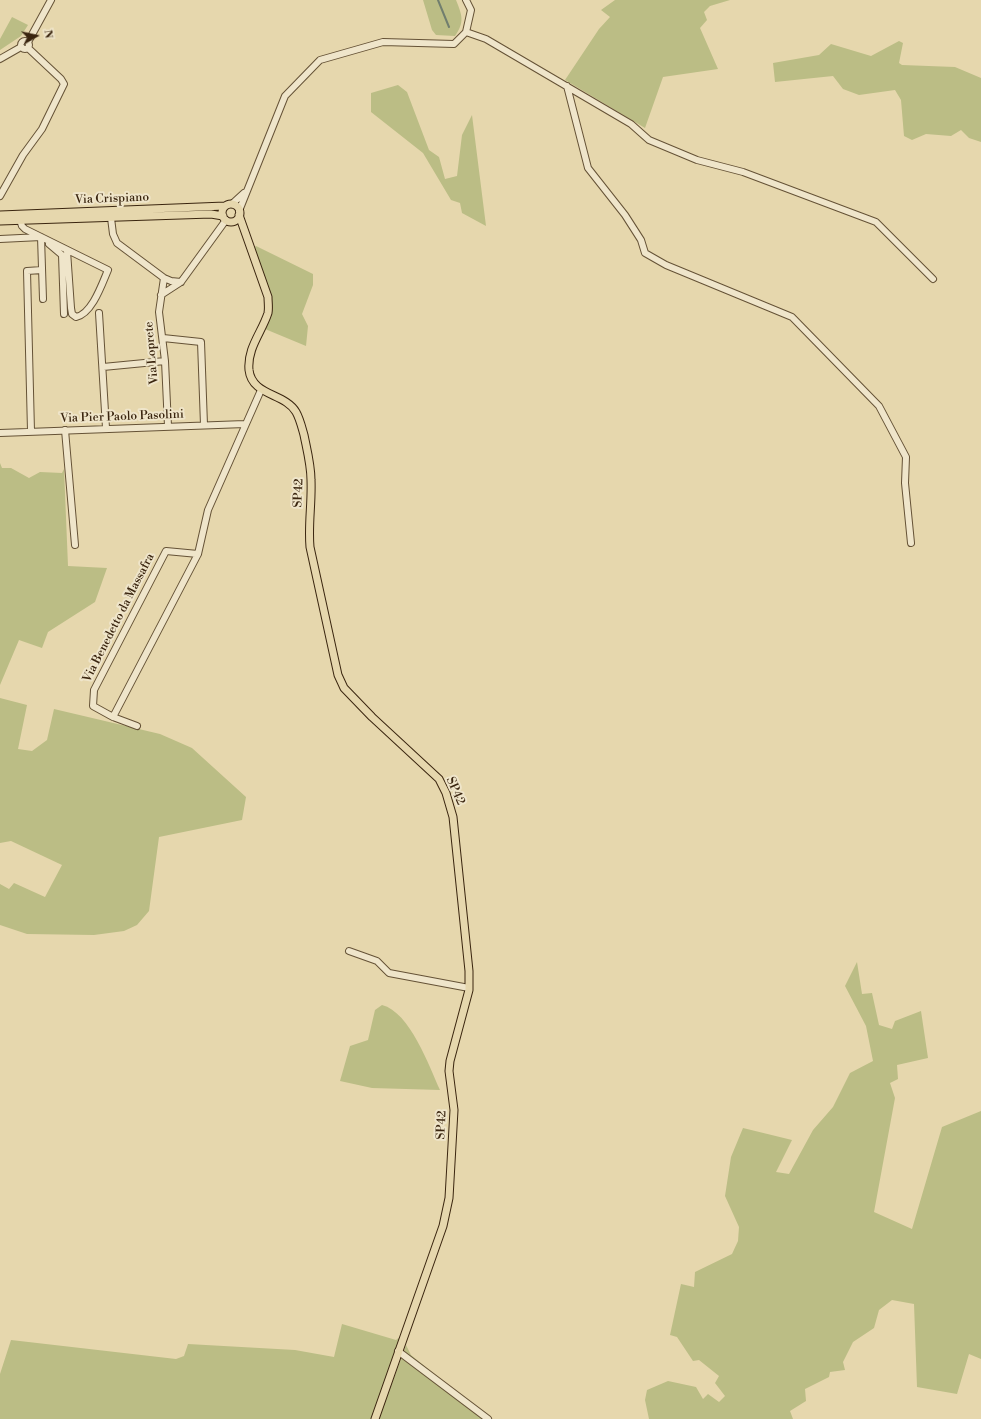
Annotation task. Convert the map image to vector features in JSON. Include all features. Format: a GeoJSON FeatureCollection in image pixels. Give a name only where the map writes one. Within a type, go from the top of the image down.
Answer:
{"type":"FeatureCollection","features":[{"type":"Feature","properties":{"kind":"main road"},"geometry":{"type":"LineString","coordinates":[[244,234],[226,219],[222,210],[228,205],[235,205],[239,213],[244,234],[268,297],[268,312],[249,357],[251,379],[261,390]]}},
{"type":"Feature","properties":{"kind":"main road","name":"Via Crispiano"},"geometry":{"type":"LineString","coordinates":[[0,214],[228,205]]}},
{"type":"Feature","properties":{"kind":"main road"},"geometry":{"type":"LineString","coordinates":[[226,219],[236,220],[239,213]]}},
{"type":"Feature","properties":{"kind":"main road","name":"Via Crispiano"},"geometry":{"type":"LineString","coordinates":[[0,221],[211,214],[226,219]]}},
{"type":"Feature","properties":{"kind":"main road","name":"SP42"},"geometry":{"type":"LineString","coordinates":[[261,390],[287,402],[293,408],[302,427],[312,481],[309,529],[310,547],[338,675],[344,688],[372,717],[439,779],[451,806],[468,956],[469,988],[450,1061],[449,1071],[454,1110],[447,1208],[429,1268],[398,1350],[375,1419]]}},
{"type":"Feature","properties":{"kind":"street"},"geometry":{"type":"LineString","coordinates":[[0,59],[26,46],[50,0]]}},
{"type":"Feature","properties":{"kind":"street"},"geometry":{"type":"LineString","coordinates":[[239,213],[246,192],[286,96],[320,60],[383,42],[454,44],[466,32],[471,10],[466,0]]}},
{"type":"Feature","properties":{"kind":"street"},"geometry":{"type":"LineString","coordinates":[[466,32],[486,39],[568,86],[631,124],[649,140],[697,160],[764,180],[876,222],[933,279]]}},
{"type":"Feature","properties":{"kind":"street"},"geometry":{"type":"LineString","coordinates":[[0,196],[23,155],[42,129],[64,84],[61,79],[26,46]]}},
{"type":"Feature","properties":{"kind":"street"},"geometry":{"type":"LineString","coordinates":[[568,86],[588,168],[625,215],[641,240],[645,253],[666,265],[792,317],[879,406],[906,456],[905,483],[911,543]]}},
{"type":"Feature","properties":{"kind":"street"},"geometry":{"type":"LineString","coordinates":[[228,205],[246,192]]}},
{"type":"Feature","properties":{"kind":"street","name":"Via Crispiano"},"geometry":{"type":"LineString","coordinates":[[111,218],[113,234],[117,243],[164,278],[171,281],[181,282]]}},
{"type":"Feature","properties":{"kind":"street"},"geometry":{"type":"LineString","coordinates":[[161,295],[181,282],[226,219]]}},
{"type":"Feature","properties":{"kind":"street"},"geometry":{"type":"LineString","coordinates":[[20,220],[25,229],[108,270],[94,300],[86,312],[81,316],[76,317],[72,314],[71,308],[67,251]]}},
{"type":"Feature","properties":{"kind":"street"},"geometry":{"type":"LineString","coordinates":[[41,237],[43,299]]}},
{"type":"Feature","properties":{"kind":"street"},"geometry":{"type":"LineString","coordinates":[[0,239],[41,237],[62,255],[64,314]]}},
{"type":"Feature","properties":{"kind":"street"},"geometry":{"type":"LineString","coordinates":[[30,431],[26,271],[42,270]]}},
{"type":"Feature","properties":{"kind":"street","name":"Via Loprete"},"geometry":{"type":"LineString","coordinates":[[164,278],[159,312],[165,362],[168,426]]}},
{"type":"Feature","properties":{"kind":"street"},"geometry":{"type":"LineString","coordinates":[[99,314],[106,428]]}},
{"type":"Feature","properties":{"kind":"street"},"geometry":{"type":"LineString","coordinates":[[163,338],[201,342],[204,425]]}},
{"type":"Feature","properties":{"kind":"street"},"geometry":{"type":"LineString","coordinates":[[103,367],[165,362]]}},
{"type":"Feature","properties":{"kind":"street"},"geometry":{"type":"LineString","coordinates":[[113,716],[198,554],[208,510],[261,390]]}},
{"type":"Feature","properties":{"kind":"street","name":"Via Pier Paolo Pasolini"},"geometry":{"type":"LineString","coordinates":[[0,433],[246,424]]}},
{"type":"Feature","properties":{"kind":"street"},"geometry":{"type":"LineString","coordinates":[[65,430],[75,545]]}},
{"type":"Feature","properties":{"kind":"street","name":"Via Benedetto da Massafra"},"geometry":{"type":"LineString","coordinates":[[137,726],[93,706],[94,690],[166,551],[198,554]]}},
{"type":"Feature","properties":{"kind":"street"},"geometry":{"type":"LineString","coordinates":[[349,951],[377,961],[389,973],[469,988]]}},
{"type":"Feature","properties":{"kind":"street"},"geometry":{"type":"LineString","coordinates":[[398,1350],[488,1419]]}},
{"type":"Feature","properties":{"kind":"green space"},"geometry":{"type":"Polygon","coordinates":[[[423,0],[456,0],[462,18],[460,27],[455,36],[436,35],[432,30],[423,0]]]}},
{"type":"Feature","properties":{"kind":"green space"},"geometry":{"type":"Polygon","coordinates":[[[615,0],[730,0],[710,6],[704,12],[707,20],[700,28],[718,69],[663,77],[645,128],[565,80],[599,29],[610,17],[601,10],[615,0]]]}},
{"type":"Feature","properties":{"kind":"green space"},"geometry":{"type":"Polygon","coordinates":[[[12,17],[28,25],[21,36],[0,50],[0,39],[12,17]]]}},
{"type":"Feature","properties":{"kind":"green space"},"geometry":{"type":"Polygon","coordinates":[[[899,41],[903,43],[899,63],[902,65],[955,67],[981,78],[981,142],[969,138],[961,130],[951,136],[926,134],[912,140],[904,136],[901,100],[895,90],[859,95],[843,89],[833,76],[775,82],[773,63],[819,55],[831,44],[871,56],[899,41]]]}},
{"type":"Feature","properties":{"kind":"green space"},"geometry":{"type":"Polygon","coordinates":[[[398,85],[407,92],[429,150],[439,157],[445,179],[457,176],[462,135],[472,115],[486,226],[462,213],[460,203],[451,200],[423,153],[371,112],[371,93],[398,85]]]}},
{"type":"Feature","properties":{"kind":"green space"},"geometry":{"type":"Polygon","coordinates":[[[256,246],[313,274],[313,285],[302,314],[308,326],[306,346],[265,329],[272,301],[253,248],[256,246]]]}},
{"type":"Feature","properties":{"kind":"green space"},"geometry":{"type":"Polygon","coordinates":[[[0,463],[2,468],[11,468],[29,478],[40,472],[62,473],[64,469],[68,566],[107,568],[95,602],[48,632],[42,648],[19,640],[0,685],[0,463]]]}},
{"type":"Feature","properties":{"kind":"green space"},"geometry":{"type":"Polygon","coordinates":[[[0,698],[27,705],[18,749],[32,751],[47,740],[54,709],[160,734],[192,748],[246,797],[242,820],[159,837],[149,911],[137,925],[124,931],[94,935],[27,934],[0,925],[0,884],[9,889],[14,883],[45,897],[62,865],[11,841],[0,843],[0,698]]]}},
{"type":"Feature","properties":{"kind":"green space"},"geometry":{"type":"Polygon","coordinates":[[[857,962],[862,994],[872,993],[879,1025],[892,1029],[895,1021],[921,1011],[928,1058],[897,1065],[898,1079],[890,1083],[895,1098],[874,1212],[912,1229],[942,1127],[981,1111],[981,1359],[969,1354],[957,1394],[917,1387],[914,1304],[892,1300],[879,1310],[874,1328],[853,1342],[843,1362],[845,1370],[830,1372],[829,1377],[805,1389],[806,1401],[790,1411],[793,1419],[649,1419],[645,1400],[647,1390],[668,1381],[696,1387],[703,1399],[708,1394],[719,1402],[725,1396],[715,1383],[719,1376],[699,1360],[693,1361],[677,1337],[670,1335],[681,1284],[694,1287],[695,1272],[732,1254],[738,1241],[739,1227],[725,1196],[731,1157],[743,1128],[792,1140],[776,1172],[789,1174],[813,1130],[833,1107],[850,1073],[873,1061],[866,1026],[845,986],[857,962]]]}},
{"type":"Feature","properties":{"kind":"green space"},"geometry":{"type":"Polygon","coordinates":[[[382,1005],[392,1010],[410,1029],[424,1054],[440,1090],[372,1088],[340,1081],[350,1046],[368,1040],[375,1010],[382,1005]]]}},
{"type":"Feature","properties":{"kind":"green space"},"geometry":{"type":"Polygon","coordinates":[[[342,1324],[396,1340],[401,1336],[373,1419],[0,1419],[0,1374],[11,1340],[176,1359],[184,1356],[188,1344],[295,1350],[334,1357],[342,1324]]]}},
{"type":"Feature","properties":{"kind":"green space"},"geometry":{"type":"Polygon","coordinates":[[[406,1345],[411,1355],[489,1419],[379,1419],[406,1345]]]}},
{"type":"Feature","properties":{"kind":"waterway"},"geometry":{"type":"LineString","coordinates":[[438,0],[449,27]]}}]}
